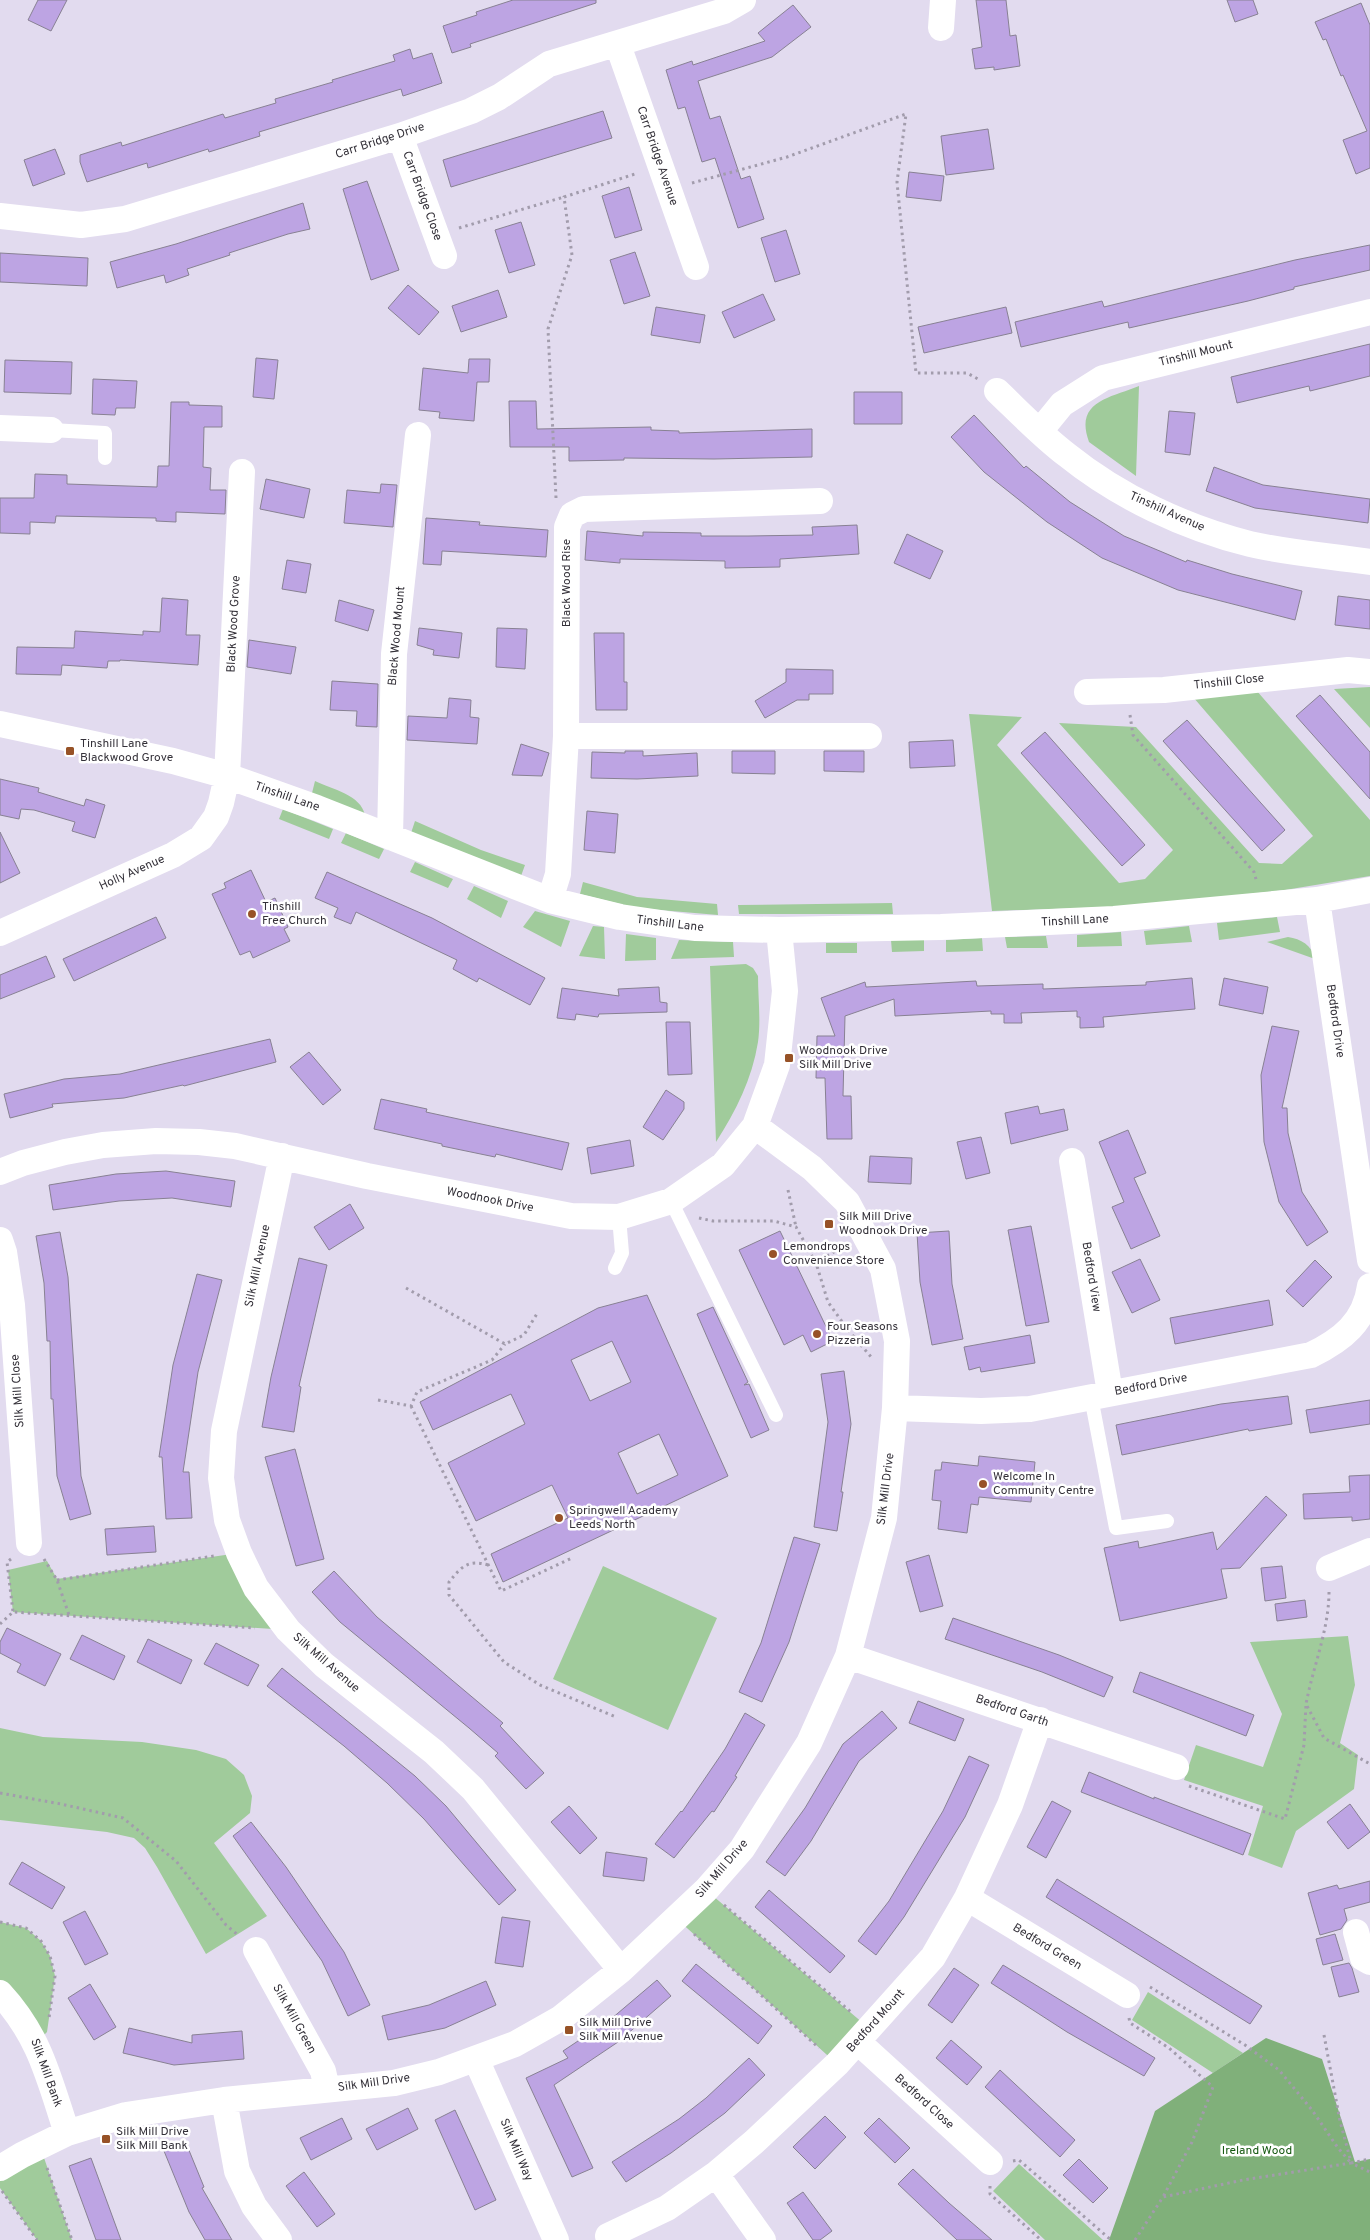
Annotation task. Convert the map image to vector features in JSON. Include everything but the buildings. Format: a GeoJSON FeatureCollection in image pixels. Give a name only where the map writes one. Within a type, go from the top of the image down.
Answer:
{"type":"FeatureCollection","features":[{"type":"Feature","properties":{"kind":"street","name":"Carr Bridge Drive"},"geometry":{"type":"LineString","coordinates":[[0,216],[81,226],[104,224],[400,136],[471,111],[499,97],[549,64],[618,45],[724,11],[743,0]]}},
{"type":"Feature","properties":{"kind":"street"},"geometry":{"type":"LineString","coordinates":[[941,28],[943,0]]}},
{"type":"Feature","properties":{"kind":"street","name":"Carr Bridge Avenue"},"geometry":{"type":"LineString","coordinates":[[618,45],[696,267]]}},
{"type":"Feature","properties":{"kind":"street","name":"Carr Bridge Close"},"geometry":{"type":"LineString","coordinates":[[400,136],[440,245]]}},
{"type":"Feature","properties":{"kind":"street","name":"Tinshill Mount"},"geometry":{"type":"LineString","coordinates":[[1040,431],[1062,404],[1104,378],[1370,312]]}},
{"type":"Feature","properties":{"kind":"street","name":"Tinshill Avenue"},"geometry":{"type":"LineString","coordinates":[[997,391],[1066,455],[1094,476],[1128,495],[1181,520],[1251,544],[1370,562]]}},
{"type":"Feature","properties":{"kind":"street"},"geometry":{"type":"LineString","coordinates":[[3,435],[51,430]]}},
{"type":"Feature","properties":{"kind":"street","name":"Black Wood Mount"},"geometry":{"type":"LineString","coordinates":[[390,838],[394,654],[418,435]]}},
{"type":"Feature","properties":{"kind":"street","name":"Black Wood Grove"},"geometry":{"type":"LineString","coordinates":[[227,776],[242,472]]}},
{"type":"Feature","properties":{"kind":"street","name":"Black Wood Rise"},"geometry":{"type":"LineString","coordinates":[[550,900],[558,874],[566,736],[567,527],[572,515],[584,509],[820,501]]}},
{"type":"Feature","properties":{"kind":"street","name":"Tinshill Close"},"geometry":{"type":"LineString","coordinates":[[1087,692],[1164,690],[1348,670],[1370,672]]}},
{"type":"Feature","properties":{"kind":"street","name":"Tinshill Lane"},"geometry":{"type":"LineString","coordinates":[[0,724],[173,761],[227,776],[317,808],[550,900],[620,917],[695,928],[779,930],[941,927],[1104,920],[1317,900],[1370,890]]}},
{"type":"Feature","properties":{"kind":"street"},"geometry":{"type":"LineString","coordinates":[[566,736],[869,736]]}},
{"type":"Feature","properties":{"kind":"street","name":"Holly Avenue"},"geometry":{"type":"LineString","coordinates":[[0,934],[173,855],[201,838],[216,817],[227,776]]}},
{"type":"Feature","properties":{"kind":"street","name":"Bedford Drive"},"geometry":{"type":"LineString","coordinates":[[1317,900],[1368,1232],[1370,1260]]}},
{"type":"Feature","properties":{"kind":"street","name":"Woodnook Drive"},"geometry":{"type":"LineString","coordinates":[[0,1172],[23,1163],[65,1152],[103,1146],[156,1141],[199,1142],[235,1146],[367,1176],[571,1216],[619,1217],[675,1208],[723,1165],[755,1126],[777,1065],[785,991],[779,930]]}},
{"type":"Feature","properties":{"kind":"street","name":"Silk Mill Drive"},"geometry":{"type":"LineString","coordinates":[[0,2168],[67,2133],[126,2115],[224,2100],[394,2083],[439,2072],[476,2060],[514,2044],[561,2018],[621,1970],[706,1890],[742,1849],[809,1743],[848,1656],[884,1518],[895,1408],[897,1341],[883,1269],[847,1202],[812,1168],[755,1126]]}},
{"type":"Feature","properties":{"kind":"street","name":"Silk Mill Avenue"},"geometry":{"type":"LineString","coordinates":[[282,1156],[224,1431],[221,1478],[227,1520],[239,1552],[256,1588],[288,1630],[324,1664],[434,1752],[472,1789],[621,1970]]}},
{"type":"Feature","properties":{"kind":"street","name":"Bedford View"},"geometry":{"type":"LineString","coordinates":[[1072,1161],[1100,1395]]}},
{"type":"Feature","properties":{"kind":"street","name":"Silk Mill Close"},"geometry":{"type":"LineString","coordinates":[[0,1240],[4,1252],[12,1305],[29,1543]]}},
{"type":"Feature","properties":{"kind":"street","name":"Bedford Drive"},"geometry":{"type":"LineString","coordinates":[[895,1408],[980,1411],[1030,1409],[1311,1355],[1332,1345],[1352,1327],[1367,1303],[1370,1286]]}},
{"type":"Feature","properties":{"kind":"street"},"geometry":{"type":"LineString","coordinates":[[1328,1568],[1370,1551]]}},
{"type":"Feature","properties":{"kind":"street","name":"Bedford Garth"},"geometry":{"type":"LineString","coordinates":[[848,1656],[1176,1767]]}},
{"type":"Feature","properties":{"kind":"street","name":"Bedford Mount"},"geometry":{"type":"LineString","coordinates":[[608,2236],[667,2208],[716,2174],[754,2142],[837,2064],[933,1957],[968,1898],[1010,1805],[1040,1720]]}},
{"type":"Feature","properties":{"kind":"street","name":"Bedford Green"},"geometry":{"type":"LineString","coordinates":[[968,1898],[1127,1995]]}},
{"type":"Feature","properties":{"kind":"street"},"geometry":{"type":"LineString","coordinates":[[1356,1932],[1363,1958],[1370,1962]]}},
{"type":"Feature","properties":{"kind":"street","name":"Silk Mill Green"},"geometry":{"type":"LineString","coordinates":[[256,1950],[323,2071],[327,2089]]}},
{"type":"Feature","properties":{"kind":"street","name":"Silk Mill Bank"},"geometry":{"type":"LineString","coordinates":[[0,1993],[26,2024],[36,2043],[67,2133]]}},
{"type":"Feature","properties":{"kind":"street","name":"Bedford Close"},"geometry":{"type":"LineString","coordinates":[[864,2036],[990,2162]]}},
{"type":"Feature","properties":{"kind":"street","name":"Silk Mill Way"},"geometry":{"type":"LineString","coordinates":[[476,2060],[556,2240]]}},
{"type":"Feature","properties":{"kind":"street"},"geometry":{"type":"LineString","coordinates":[[224,2100],[237,2171],[254,2206],[279,2240]]}},
{"type":"Feature","properties":{"kind":"street"},"geometry":{"type":"LineString","coordinates":[[716,2174],[763,2240]]}},
{"type":"Feature","properties":{"kind":"lane"},"geometry":{"type":"LineString","coordinates":[[51,430],[105,433],[105,458]]}},
{"type":"Feature","properties":{"kind":"lane"},"geometry":{"type":"LineString","coordinates":[[675,1208],[776,1415]]}},
{"type":"Feature","properties":{"kind":"lane"},"geometry":{"type":"LineString","coordinates":[[616,1268],[622,1253],[619,1217]]}},
{"type":"Feature","properties":{"kind":"lane"},"geometry":{"type":"LineString","coordinates":[[1100,1395],[1116,1528],[1167,1521]]}},
{"type":"Feature","properties":{"kind":"path"},"geometry":{"type":"LineString","coordinates":[[440,245],[564,197],[787,158],[906,114],[897,182],[916,373],[967,372],[997,391]]}},
{"type":"Feature","properties":{"kind":"path"},"geometry":{"type":"LineString","coordinates":[[564,197],[572,255],[548,329],[555,495],[567,527]]}},
{"type":"Feature","properties":{"kind":"path"},"geometry":{"type":"LineString","coordinates":[[1125,691],[1133,735],[1254,872],[1262,905]]}},
{"type":"Feature","properties":{"kind":"path"},"geometry":{"type":"LineString","coordinates":[[788,1190],[796,1227],[816,1263],[828,1302],[848,1330],[876,1362],[896,1365]]}},
{"type":"Feature","properties":{"kind":"path"},"geometry":{"type":"LineString","coordinates":[[675,1208],[713,1221],[774,1221],[796,1227]]}},
{"type":"Feature","properties":{"kind":"path"},"geometry":{"type":"LineString","coordinates":[[816,1263],[864,1234]]}},
{"type":"Feature","properties":{"kind":"path"},"geometry":{"type":"LineString","coordinates":[[406,1288],[505,1344]]}},
{"type":"Feature","properties":{"kind":"path"},"geometry":{"type":"LineString","coordinates":[[538,1312],[524,1335],[505,1344],[492,1360],[417,1392],[411,1406],[501,1591],[572,1558]]}},
{"type":"Feature","properties":{"kind":"path"},"geometry":{"type":"LineString","coordinates":[[378,1400],[411,1406]]}},
{"type":"Feature","properties":{"kind":"path"},"geometry":{"type":"LineString","coordinates":[[13,1612],[7,1562],[29,1543],[47,1562],[57,1580],[69,1615]]}},
{"type":"Feature","properties":{"kind":"path"},"geometry":{"type":"LineString","coordinates":[[57,1580],[239,1552]]}},
{"type":"Feature","properties":{"kind":"path"},"geometry":{"type":"LineString","coordinates":[[488,1565],[476,1561],[460,1568],[449,1582],[449,1595],[504,1662],[540,1685],[616,1717]]}},
{"type":"Feature","properties":{"kind":"path"},"geometry":{"type":"LineString","coordinates":[[1176,1767],[1179,1782],[1285,1819],[1304,1745],[1306,1704],[1312,1672],[1329,1611],[1328,1568]]}},
{"type":"Feature","properties":{"kind":"path"},"geometry":{"type":"LineString","coordinates":[[0,1624],[13,1612],[288,1630]]}},
{"type":"Feature","properties":{"kind":"path"},"geometry":{"type":"LineString","coordinates":[[1306,1704],[1324,1738],[1370,1764]]}},
{"type":"Feature","properties":{"kind":"path"},"geometry":{"type":"LineString","coordinates":[[0,1794],[123,1818],[176,1861],[226,1925],[256,1950]]}},
{"type":"Feature","properties":{"kind":"path"},"geometry":{"type":"LineString","coordinates":[[706,1890],[864,2036]]}},
{"type":"Feature","properties":{"kind":"path"},"geometry":{"type":"LineString","coordinates":[[677,1919],[837,2064]]}},
{"type":"Feature","properties":{"kind":"path"},"geometry":{"type":"LineString","coordinates":[[0,1922],[26,1928],[41,1941],[50,1956],[55,1976],[47,2032],[36,2043]]}},
{"type":"Feature","properties":{"kind":"path"},"geometry":{"type":"LineString","coordinates":[[1134,2240],[1163,2197],[1192,2142],[1214,2087],[1169,2048],[1130,2024],[1127,1995],[1149,1987],[1245,2045],[1279,2070],[1312,2110],[1338,2148],[1351,2163],[1370,2172]]}},
{"type":"Feature","properties":{"kind":"path"},"geometry":{"type":"LineString","coordinates":[[1324,2035],[1340,2121],[1351,2163]]}},
{"type":"Feature","properties":{"kind":"path"},"geometry":{"type":"LineString","coordinates":[[40,2146],[72,2240]]}},
{"type":"Feature","properties":{"kind":"path"},"geometry":{"type":"LineString","coordinates":[[1163,2197],[1243,2180],[1370,2159]]}},
{"type":"Feature","properties":{"kind":"path"},"geometry":{"type":"LineString","coordinates":[[1041,2240],[990,2194],[990,2162],[1020,2160],[1110,2240]]}},
{"type":"Feature","properties":{"kind":"path"},"geometry":{"type":"LineString","coordinates":[[0,2188],[37,2240]]}},
{"type":"Feature","properties":{"kind":"green space"},"geometry":{"type":"Polygon","coordinates":[[[1139,386],[1136,476],[1089,442],[1086,418],[1091,409],[1106,398],[1139,386]]]}},
{"type":"Feature","properties":{"kind":"green space"},"geometry":{"type":"Polygon","coordinates":[[[1370,687],[1370,728],[1334,689],[1370,687]]]}},
{"type":"Feature","properties":{"kind":"green space"},"geometry":{"type":"Polygon","coordinates":[[[1256,690],[1370,820],[1370,876],[1285,890],[1140,906],[992,911],[969,714],[1022,717],[997,745],[1119,883],[1145,879],[1173,850],[1059,723],[1136,727],[1259,863],[1282,864],[1313,836],[1193,697],[1256,690]]]}},
{"type":"Feature","properties":{"kind":"green space"},"geometry":{"type":"Polygon","coordinates":[[[315,781],[337,790],[358,802],[365,815],[312,793],[315,781]]]}},
{"type":"Feature","properties":{"kind":"green space"},"geometry":{"type":"Polygon","coordinates":[[[283,809],[333,829],[329,839],[279,819],[283,809]]]}},
{"type":"Feature","properties":{"kind":"green space"},"geometry":{"type":"Polygon","coordinates":[[[415,821],[481,850],[525,865],[521,876],[411,833],[415,821]]]}},
{"type":"Feature","properties":{"kind":"green space"},"geometry":{"type":"Polygon","coordinates":[[[346,833],[384,849],[379,859],[341,843],[346,833]]]}},
{"type":"Feature","properties":{"kind":"green space"},"geometry":{"type":"Polygon","coordinates":[[[415,862],[453,879],[448,888],[410,872],[415,862]]]}},
{"type":"Feature","properties":{"kind":"green space"},"geometry":{"type":"Polygon","coordinates":[[[583,882],[637,897],[717,904],[718,915],[636,908],[580,894],[583,882]]]}},
{"type":"Feature","properties":{"kind":"green space"},"geometry":{"type":"Polygon","coordinates":[[[474,886],[508,901],[501,918],[467,899],[474,886]]]}},
{"type":"Feature","properties":{"kind":"green space"},"geometry":{"type":"Polygon","coordinates":[[[892,903],[893,914],[739,914],[738,905],[892,903]]]}},
{"type":"Feature","properties":{"kind":"green space"},"geometry":{"type":"Polygon","coordinates":[[[535,911],[570,921],[561,947],[523,927],[535,911]]]}},
{"type":"Feature","properties":{"kind":"green space"},"geometry":{"type":"Polygon","coordinates":[[[1277,917],[1280,932],[1219,940],[1217,923],[1277,917]]]}},
{"type":"Feature","properties":{"kind":"green space"},"geometry":{"type":"Polygon","coordinates":[[[593,926],[604,927],[605,959],[579,956],[593,926]]]}},
{"type":"Feature","properties":{"kind":"green space"},"geometry":{"type":"Polygon","coordinates":[[[1189,926],[1192,942],[1146,945],[1144,931],[1189,926]]]}},
{"type":"Feature","properties":{"kind":"green space"},"geometry":{"type":"Polygon","coordinates":[[[1121,932],[1122,946],[1077,947],[1077,935],[1121,932]]]}},
{"type":"Feature","properties":{"kind":"green space"},"geometry":{"type":"Polygon","coordinates":[[[626,934],[656,938],[656,960],[625,961],[626,934]]]}},
{"type":"Feature","properties":{"kind":"green space"},"geometry":{"type":"Polygon","coordinates":[[[1046,936],[1048,948],[1007,948],[1005,937],[1046,936]]]}},
{"type":"Feature","properties":{"kind":"green space"},"geometry":{"type":"Polygon","coordinates":[[[1288,937],[1297,939],[1309,946],[1315,959],[1267,942],[1288,937]]]}},
{"type":"Feature","properties":{"kind":"green space"},"geometry":{"type":"Polygon","coordinates":[[[982,938],[983,951],[946,952],[946,940],[982,938]]]}},
{"type":"Feature","properties":{"kind":"green space"},"geometry":{"type":"Polygon","coordinates":[[[924,939],[924,951],[892,952],[891,940],[924,939]]]}},
{"type":"Feature","properties":{"kind":"green space"},"geometry":{"type":"Polygon","coordinates":[[[679,940],[733,942],[734,957],[671,959],[679,940]]]}},
{"type":"Feature","properties":{"kind":"green space"},"geometry":{"type":"Polygon","coordinates":[[[826,943],[857,943],[857,953],[826,953],[826,943]]]}},
{"type":"Feature","properties":{"kind":"green space"},"geometry":{"type":"Polygon","coordinates":[[[746,964],[753,968],[758,976],[758,1042],[752,1069],[742,1094],[716,1142],[710,966],[746,964]]]}},
{"type":"Feature","properties":{"kind":"green space"},"geometry":{"type":"Polygon","coordinates":[[[239,1553],[288,1630],[13,1612],[8,1570],[47,1561],[57,1579],[239,1553]]]}},
{"type":"Feature","properties":{"kind":"green space"},"geometry":{"type":"Polygon","coordinates":[[[603,1566],[717,1618],[668,1730],[553,1679],[603,1566]]]}},
{"type":"Feature","properties":{"kind":"green space"},"geometry":{"type":"Polygon","coordinates":[[[1348,1636],[1355,1685],[1340,1743],[1358,1755],[1354,1789],[1296,1831],[1282,1868],[1248,1855],[1263,1806],[1184,1780],[1196,1745],[1263,1767],[1282,1714],[1250,1642],[1348,1636]]]}},
{"type":"Feature","properties":{"kind":"green space"},"geometry":{"type":"Polygon","coordinates":[[[0,1728],[43,1737],[142,1742],[196,1750],[226,1759],[244,1775],[252,1796],[250,1813],[214,1843],[267,1916],[206,1954],[157,1867],[145,1848],[134,1838],[107,1832],[0,1820],[0,1728]]]}},
{"type":"Feature","properties":{"kind":"green space"},"geometry":{"type":"Polygon","coordinates":[[[706,1890],[870,2029],[837,2064],[677,1919],[706,1890]]]}},
{"type":"Feature","properties":{"kind":"green space"},"geometry":{"type":"Polygon","coordinates":[[[0,1922],[26,1928],[41,1941],[50,1956],[55,1976],[47,2032],[36,2043],[0,1993],[0,1922]]]}},
{"type":"Feature","properties":{"kind":"green space"},"geometry":{"type":"Polygon","coordinates":[[[1148,1992],[1243,2053],[1213,2073],[1132,2020],[1148,1992]]]}},
{"type":"Feature","properties":{"kind":"green space","name":"Ireland Wood"},"geometry":{"type":"Polygon","coordinates":[[[1266,2038],[1322,2059],[1355,2162],[1370,2159],[1370,2240],[1109,2240],[1155,2111],[1266,2038]]]}},
{"type":"Feature","properties":{"kind":"green space"},"geometry":{"type":"Polygon","coordinates":[[[40,2146],[72,2240],[37,2240],[0,2188],[0,2168],[40,2146]]]}},
{"type":"Feature","properties":{"kind":"green space"},"geometry":{"type":"Polygon","coordinates":[[[1019,2164],[1103,2240],[1045,2240],[993,2191],[1019,2164]]]}},
{"type":"Feature","properties":{"kind":"place","name":"Tinshill Lane Blackwood Grove"},"geometry":{"type":"Point","coordinates":[70,751]}},
{"type":"Feature","properties":{"kind":"place","name":"Tinshill Free Church"},"geometry":{"type":"Point","coordinates":[252,914]}},
{"type":"Feature","properties":{"kind":"place","name":"Woodnook Drive Silk Mill Drive"},"geometry":{"type":"Point","coordinates":[789,1058]}},
{"type":"Feature","properties":{"kind":"place","name":"Silk Mill Drive Woodnook Drive"},"geometry":{"type":"Point","coordinates":[829,1224]}},
{"type":"Feature","properties":{"kind":"place","name":"Lemondrops Convenience Store"},"geometry":{"type":"Point","coordinates":[773,1254]}},
{"type":"Feature","properties":{"kind":"place","name":"Four Seasons Pizzeria"},"geometry":{"type":"Point","coordinates":[817,1334]}},
{"type":"Feature","properties":{"kind":"place","name":"Welcome In Community Centre"},"geometry":{"type":"Point","coordinates":[983,1484]}},
{"type":"Feature","properties":{"kind":"place","name":"Springwell Academy Leeds North"},"geometry":{"type":"Point","coordinates":[559,1518]}},
{"type":"Feature","properties":{"kind":"place","name":"Silk Mill Drive Silk Mill Avenue"},"geometry":{"type":"Point","coordinates":[569,2030]}},
{"type":"Feature","properties":{"kind":"place","name":"Silk Mill Drive Silk Mill Bank"},"geometry":{"type":"Point","coordinates":[106,2139]}}]}
